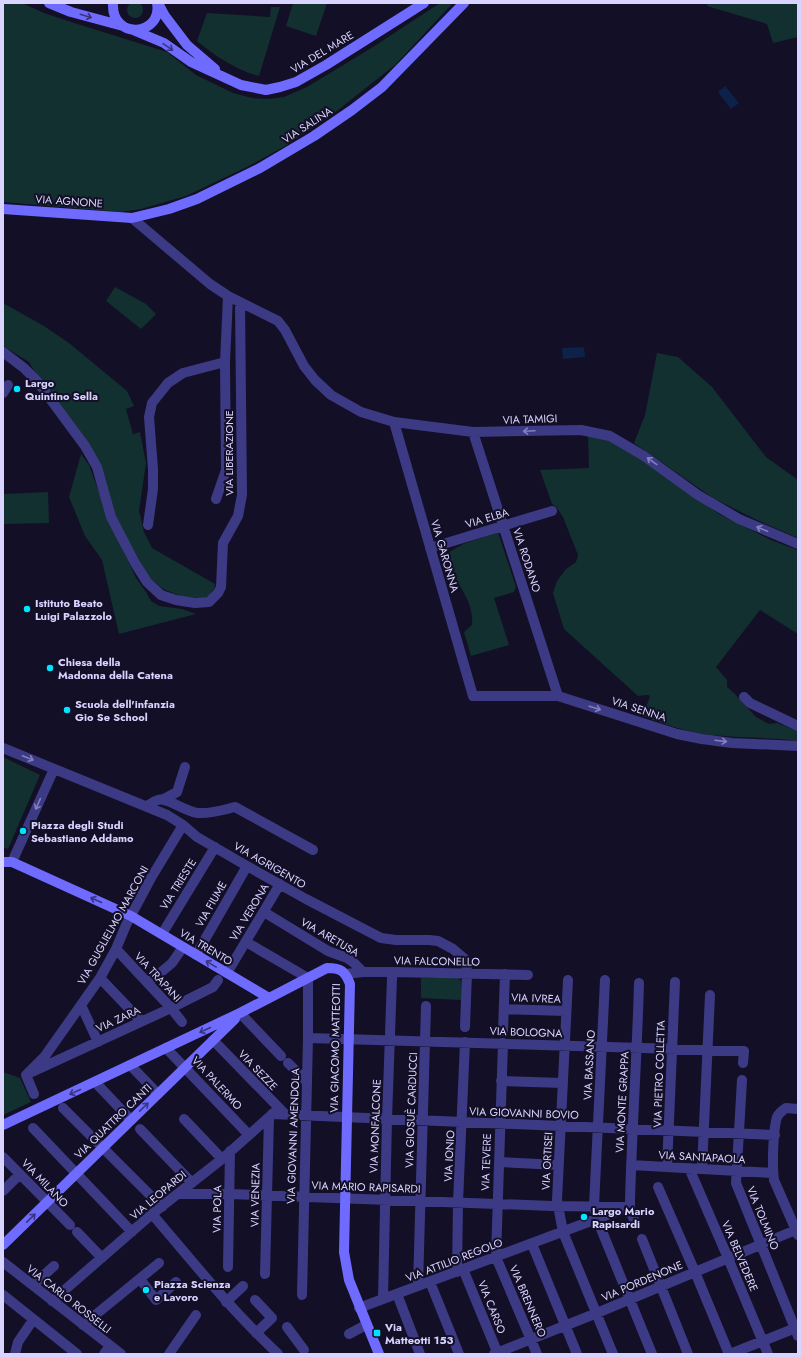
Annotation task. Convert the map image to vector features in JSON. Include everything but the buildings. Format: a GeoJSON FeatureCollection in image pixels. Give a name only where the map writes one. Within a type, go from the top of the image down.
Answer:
{"type":"FeatureCollection","features":[{"type":"Feature","properties":{"kind":"main road","name":"VIA DEL MARE"},"geometry":{"type":"LineString","coordinates":[[49,3],[71,12],[128,28],[164,43],[192,62],[241,85],[266,90],[296,82],[424,3]]}},
{"type":"Feature","properties":{"kind":"main road"},"geometry":{"type":"LineString","coordinates":[[113,3],[113,10],[118,22],[128,28],[141,29],[148,26],[153,21],[158,4]]}},
{"type":"Feature","properties":{"kind":"main road","name":"VIA SALINA"},"geometry":{"type":"LineString","coordinates":[[132,218],[169,209],[197,199],[260,168],[314,136],[382,87],[464,3]]}},
{"type":"Feature","properties":{"kind":"main road"},"geometry":{"type":"LineString","coordinates":[[158,4],[165,16],[187,44],[224,77]]}},
{"type":"Feature","properties":{"kind":"main road","name":"VIA AGNONE"},"geometry":{"type":"LineString","coordinates":[[3,209],[132,218]]}},
{"type":"Feature","properties":{"kind":"main road","name":"VIA TRENTO"},"geometry":{"type":"LineString","coordinates":[[7,862],[131,916],[269,998]]}},
{"type":"Feature","properties":{"kind":"main road","name":"VIA GIACOMO MATTEOTTI"},"geometry":{"type":"LineString","coordinates":[[3,1126],[240,1013],[328,968],[337,968],[346,974],[350,984],[344,1198],[344,1252],[349,1280],[359,1308],[379,1354]]}},
{"type":"Feature","properties":{"kind":"main road","name":"VIA QUATTRO CANTI"},"geometry":{"type":"LineString","coordinates":[[3,1245],[240,1013]]}},
{"type":"Feature","properties":{"kind":"street"},"geometry":{"type":"LineString","coordinates":[[132,218],[210,284],[240,303]]}},
{"type":"Feature","properties":{"kind":"street"},"geometry":{"type":"LineString","coordinates":[[216,500],[226,470],[225,362],[228,296]]}},
{"type":"Feature","properties":{"kind":"street","name":"VIA TAMIGI"},"geometry":{"type":"LineString","coordinates":[[240,303],[278,321],[285,330],[304,366],[315,380],[331,395],[361,412],[394,422],[473,432],[581,430],[610,436],[644,456],[698,495],[739,519],[798,544]]}},
{"type":"Feature","properties":{"kind":"street","name":"VIA LIBERAZIONE"},"geometry":{"type":"LineString","coordinates":[[3,352],[24,368],[37,381],[85,446],[97,467],[111,517],[135,563],[147,582],[161,595],[176,600],[195,603],[209,602],[218,593],[221,587],[223,543],[238,516],[242,495],[240,303]]}},
{"type":"Feature","properties":{"kind":"street"},"geometry":{"type":"LineString","coordinates":[[148,525],[153,489],[149,417],[152,403],[168,383],[183,373],[225,362]]}},
{"type":"Feature","properties":{"kind":"street","name":"VIA GARONNA"},"geometry":{"type":"LineString","coordinates":[[394,422],[473,696]]}},
{"type":"Feature","properties":{"kind":"street","name":"VIA RODANO"},"geometry":{"type":"LineString","coordinates":[[473,432],[558,696]]}},
{"type":"Feature","properties":{"kind":"street","name":"VIA ELBA"},"geometry":{"type":"LineString","coordinates":[[430,548],[552,511]]}},
{"type":"Feature","properties":{"kind":"street","name":"VIA SENNA"},"geometry":{"type":"LineString","coordinates":[[473,696],[558,696],[677,734],[732,743],[798,746]]}},
{"type":"Feature","properties":{"kind":"street"},"geometry":{"type":"LineString","coordinates":[[744,697],[750,703],[798,726]]}},
{"type":"Feature","properties":{"kind":"street","name":"VIA AGRIGENTO"},"geometry":{"type":"LineString","coordinates":[[3,748],[167,815],[184,825],[197,837],[247,866],[381,938],[396,940],[438,941],[466,960],[467,973]]}},
{"type":"Feature","properties":{"kind":"street"},"geometry":{"type":"LineString","coordinates":[[147,806],[156,800],[164,799],[177,792],[185,767]]}},
{"type":"Feature","properties":{"kind":"street"},"geometry":{"type":"LineString","coordinates":[[7,862],[54,769]]}},
{"type":"Feature","properties":{"kind":"street"},"geometry":{"type":"LineString","coordinates":[[164,799],[179,807],[197,813],[217,812],[235,807],[313,850]]}},
{"type":"Feature","properties":{"kind":"street","name":"VIA GUGLIELMO MARCONI"},"geometry":{"type":"LineString","coordinates":[[26,1075],[45,1056],[100,978],[151,878],[184,825]]}},
{"type":"Feature","properties":{"kind":"street","name":"VIA TRIESTE"},"geometry":{"type":"LineString","coordinates":[[162,934],[215,847]]}},
{"type":"Feature","properties":{"kind":"street","name":"VIA FIUME"},"geometry":{"type":"LineString","coordinates":[[196,955],[247,866]]}},
{"type":"Feature","properties":{"kind":"street","name":"VIA VERONA"},"geometry":{"type":"LineString","coordinates":[[227,973],[280,884]]}},
{"type":"Feature","properties":{"kind":"street","name":"VIA ARETUSA"},"geometry":{"type":"LineString","coordinates":[[264,912],[328,951],[347,958],[363,972]]}},
{"type":"Feature","properties":{"kind":"street"},"geometry":{"type":"LineString","coordinates":[[246,942],[308,978]]}},
{"type":"Feature","properties":{"kind":"street"},"geometry":{"type":"LineString","coordinates":[[148,983],[172,963],[183,947]]}},
{"type":"Feature","properties":{"kind":"street","name":"VIA TRAPANI"},"geometry":{"type":"LineString","coordinates":[[116,949],[171,1008],[182,1022]]}},
{"type":"Feature","properties":{"kind":"street","name":"VIA FALCONELLO"},"geometry":{"type":"LineString","coordinates":[[346,974],[363,972],[528,975]]}},
{"type":"Feature","properties":{"kind":"street"},"geometry":{"type":"LineString","coordinates":[[465,1027],[467,973]]}},
{"type":"Feature","properties":{"kind":"street"},"geometry":{"type":"LineString","coordinates":[[503,1031],[505,974]]}},
{"type":"Feature","properties":{"kind":"street"},"geometry":{"type":"LineString","coordinates":[[100,978],[141,1021]]}},
{"type":"Feature","properties":{"kind":"street","name":"VIA GIOVANNI AMENDOLA"},"geometry":{"type":"LineString","coordinates":[[302,1295],[308,978]]}},
{"type":"Feature","properties":{"kind":"street","name":"VIA MONFALCONE"},"geometry":{"type":"LineString","coordinates":[[383,1299],[392,978]]}},
{"type":"Feature","properties":{"kind":"street","name":"VIA ZARA"},"geometry":{"type":"LineString","coordinates":[[26,1075],[171,1008],[213,986],[218,980]]}},
{"type":"Feature","properties":{"kind":"street","name":"VIA ORTISEI"},"geometry":{"type":"LineString","coordinates":[[568,980],[556,1204],[562,1234],[597,1313],[613,1354]]}},
{"type":"Feature","properties":{"kind":"street","name":"VIA BASSANO"},"geometry":{"type":"LineString","coordinates":[[605,980],[594,1203],[598,1221],[652,1354]]}},
{"type":"Feature","properties":{"kind":"street","name":"VIA PIETRO COLLETTA"},"geometry":{"type":"LineString","coordinates":[[667,1167],[675,982]]}},
{"type":"Feature","properties":{"kind":"street","name":"VIA MONTE GRAPPA"},"geometry":{"type":"LineString","coordinates":[[635,1222],[630,1207],[631,1129],[637,1047],[639,983]]}},
{"type":"Feature","properties":{"kind":"street"},"geometry":{"type":"LineString","coordinates":[[702,1169],[710,995]]}},
{"type":"Feature","properties":{"kind":"street"},"geometry":{"type":"LineString","coordinates":[[81,1006],[98,1042]]}},
{"type":"Feature","properties":{"kind":"street","name":"VIA GIOSUÈ CARDUCCI"},"geometry":{"type":"LineString","coordinates":[[418,1286],[426,1006]]}},
{"type":"Feature","properties":{"kind":"street","name":"VIA IVREA"},"geometry":{"type":"LineString","coordinates":[[504,1009],[566,1011]]}},
{"type":"Feature","properties":{"kind":"street"},"geometry":{"type":"LineString","coordinates":[[240,1013],[280,1056]]}},
{"type":"Feature","properties":{"kind":"street","name":"VIA BOLOGNA"},"geometry":{"type":"LineString","coordinates":[[308,1038],[744,1051],[743,1063]]}},
{"type":"Feature","properties":{"kind":"street","name":"VIA SEZZE"},"geometry":{"type":"LineString","coordinates":[[213,1040],[276,1114]]}},
{"type":"Feature","properties":{"kind":"street","name":"VIA IONIO"},"geometry":{"type":"LineString","coordinates":[[460,1270],[458,1202],[465,1042]]}},
{"type":"Feature","properties":{"kind":"street","name":"VIA TEVERE"},"geometry":{"type":"LineString","coordinates":[[496,1257],[503,1043]]}},
{"type":"Feature","properties":{"kind":"street","name":"VIA PALERMO"},"geometry":{"type":"LineString","coordinates":[[166,1048],[249,1135]]}},
{"type":"Feature","properties":{"kind":"street"},"geometry":{"type":"LineString","coordinates":[[288,1063],[307,1082]]}},
{"type":"Feature","properties":{"kind":"street"},"geometry":{"type":"LineString","coordinates":[[130,1065],[158,1094]]}},
{"type":"Feature","properties":{"kind":"street"},"geometry":{"type":"LineString","coordinates":[[26,1075],[34,1094]]}},
{"type":"Feature","properties":{"kind":"street","name":"VIA TOLMINO"},"geometry":{"type":"LineString","coordinates":[[742,1080],[736,1183],[797,1330]]}},
{"type":"Feature","properties":{"kind":"street"},"geometry":{"type":"LineString","coordinates":[[501,1081],[563,1083]]}},
{"type":"Feature","properties":{"kind":"street"},"geometry":{"type":"LineString","coordinates":[[95,1082],[131,1120]]}},
{"type":"Feature","properties":{"kind":"street"},"geometry":{"type":"LineString","coordinates":[[64,1108],[162,1207]]}},
{"type":"Feature","properties":{"kind":"street"},"geometry":{"type":"LineString","coordinates":[[797,1232],[774,1180],[773,1173],[774,1135],[778,1116],[786,1108],[798,1109]]}},
{"type":"Feature","properties":{"kind":"street","name":"VIA GIOVANNI BOVIO"},"geometry":{"type":"LineString","coordinates":[[276,1114],[774,1135]]}},
{"type":"Feature","properties":{"kind":"street","name":"VIA LEOPARDI"},"geometry":{"type":"LineString","coordinates":[[52,1301],[152,1214],[179,1194],[276,1114]]}},
{"type":"Feature","properties":{"kind":"street","name":"VIA VENEZIA"},"geometry":{"type":"LineString","coordinates":[[265,1274],[266,1195],[276,1114]]}},
{"type":"Feature","properties":{"kind":"street"},"geometry":{"type":"LineString","coordinates":[[184,1119],[222,1159]]}},
{"type":"Feature","properties":{"kind":"street"},"geometry":{"type":"LineString","coordinates":[[33,1128],[132,1232]]}},
{"type":"Feature","properties":{"kind":"street"},"geometry":{"type":"LineString","coordinates":[[140,1129],[192,1183]]}},
{"type":"Feature","properties":{"kind":"street","name":"VIA POLA"},"geometry":{"type":"LineString","coordinates":[[228,1267],[230,1151]]}},
{"type":"Feature","properties":{"kind":"street","name":"VIA MILANO"},"geometry":{"type":"LineString","coordinates":[[3,1157],[102,1258]]}},
{"type":"Feature","properties":{"kind":"street"},"geometry":{"type":"LineString","coordinates":[[499,1162],[558,1165]]}},
{"type":"Feature","properties":{"kind":"street","name":"VIA SANTAPAOLA"},"geometry":{"type":"LineString","coordinates":[[631,1166],[773,1173]]}},
{"type":"Feature","properties":{"kind":"street","name":"VIA BELVEDERE"},"geometry":{"type":"LineString","coordinates":[[690,1168],[768,1354]]}},
{"type":"Feature","properties":{"kind":"street"},"geometry":{"type":"LineString","coordinates":[[3,1192],[20,1174]]}},
{"type":"Feature","properties":{"kind":"street"},"geometry":{"type":"LineString","coordinates":[[658,1187],[730,1354],[762,1341],[797,1330]]}},
{"type":"Feature","properties":{"kind":"street","name":"VIA MARIO RAPISARDI"},"geometry":{"type":"LineString","coordinates":[[179,1194],[304,1196],[497,1204],[594,1203],[630,1207]]}},
{"type":"Feature","properties":{"kind":"street","name":"VIA ATTILIO REGOLO"},"geometry":{"type":"LineString","coordinates":[[359,1308],[598,1221],[630,1207]]}},
{"type":"Feature","properties":{"kind":"street"},"geometry":{"type":"LineString","coordinates":[[152,1214],[226,1302],[278,1354]]}},
{"type":"Feature","properties":{"kind":"street","name":"VIA PORDENONE"},"geometry":{"type":"LineString","coordinates":[[496,1354],[761,1244],[797,1232]]}},
{"type":"Feature","properties":{"kind":"street"},"geometry":{"type":"LineString","coordinates":[[642,1239],[688,1354]]}},
{"type":"Feature","properties":{"kind":"street"},"geometry":{"type":"LineString","coordinates":[[532,1244],[576,1354]]}},
{"type":"Feature","properties":{"kind":"street","name":"VIA BRENNERO"},"geometry":{"type":"LineString","coordinates":[[496,1257],[537,1354]]}},
{"type":"Feature","properties":{"kind":"street","name":"VIA CARLO ROSSELLI"},"geometry":{"type":"LineString","coordinates":[[3,1262],[84,1326],[107,1350],[121,1354]]}},
{"type":"Feature","properties":{"kind":"street"},"geometry":{"type":"LineString","coordinates":[[84,1326],[159,1263]]}},
{"type":"Feature","properties":{"kind":"street"},"geometry":{"type":"LineString","coordinates":[[33,1285],[54,1266]]}},
{"type":"Feature","properties":{"kind":"street","name":"VIA CARSO"},"geometry":{"type":"LineString","coordinates":[[460,1270],[496,1354]]}},
{"type":"Feature","properties":{"kind":"street"},"geometry":{"type":"LineString","coordinates":[[140,1279],[156,1300],[176,1282]]}},
{"type":"Feature","properties":{"kind":"street"},"geometry":{"type":"LineString","coordinates":[[430,1282],[459,1354]]}},
{"type":"Feature","properties":{"kind":"street"},"geometry":{"type":"LineString","coordinates":[[226,1302],[243,1286]]}},
{"type":"Feature","properties":{"kind":"street"},"geometry":{"type":"LineString","coordinates":[[397,1294],[420,1354]]}},
{"type":"Feature","properties":{"kind":"street"},"geometry":{"type":"LineString","coordinates":[[3,1295],[77,1354]]}},
{"type":"Feature","properties":{"kind":"street"},"geometry":{"type":"LineString","coordinates":[[255,1300],[272,1318],[256,1333]]}},
{"type":"Feature","properties":{"kind":"street"},"geometry":{"type":"LineString","coordinates":[[169,1354],[196,1315]]}},
{"type":"Feature","properties":{"kind":"street"},"geometry":{"type":"LineString","coordinates":[[15,1354],[18,1342],[33,1320]]}},
{"type":"Feature","properties":{"kind":"street"},"geometry":{"type":"LineString","coordinates":[[349,1334],[366,1325]]}},
{"type":"Feature","properties":{"kind":"street"},"geometry":{"type":"LineString","coordinates":[[287,1327],[304,1353]]}},
{"type":"Feature","properties":{"kind":"green space"},"geometry":{"type":"Polygon","coordinates":[[[135,2],[141,4],[143,10],[141,16],[135,18],[129,16],[127,10],[129,4],[135,2]]]}},
{"type":"Feature","properties":{"kind":"green space"},"geometry":{"type":"Polygon","coordinates":[[[3,3],[22,3],[44,13],[167,52],[196,75],[233,93],[252,98],[268,99],[284,97],[307,87],[373,47],[440,3],[453,3],[395,65],[338,110],[287,145],[247,167],[186,196],[141,209],[120,212],[3,202],[3,3]]]}},
{"type":"Feature","properties":{"kind":"green space"},"geometry":{"type":"Polygon","coordinates":[[[293,3],[327,3],[316,36],[286,26],[293,3]]]}},
{"type":"Feature","properties":{"kind":"green space"},"geometry":{"type":"Polygon","coordinates":[[[708,3],[798,3],[798,37],[773,43],[767,24],[707,6],[708,3]]]}},
{"type":"Feature","properties":{"kind":"green space"},"geometry":{"type":"Polygon","coordinates":[[[271,7],[280,7],[259,76],[226,62],[197,41],[207,13],[270,17],[271,7]]]}},
{"type":"Feature","properties":{"kind":"green space"},"geometry":{"type":"Polygon","coordinates":[[[115,287],[146,304],[156,314],[141,329],[106,301],[115,287]]]}},
{"type":"Feature","properties":{"kind":"green space"},"geometry":{"type":"Polygon","coordinates":[[[3,303],[44,326],[69,343],[127,391],[134,406],[126,409],[133,434],[140,432],[146,463],[139,511],[144,532],[152,548],[215,584],[214,589],[209,596],[202,598],[183,597],[163,589],[149,577],[117,521],[99,463],[39,379],[29,362],[3,346],[3,303]]]}},
{"type":"Feature","properties":{"kind":"green space"},"geometry":{"type":"Polygon","coordinates":[[[657,353],[678,357],[712,387],[766,457],[798,480],[798,538],[713,498],[634,443],[645,415],[657,353]]]}},
{"type":"Feature","properties":{"kind":"green space"},"geometry":{"type":"Polygon","coordinates":[[[588,435],[618,443],[719,514],[771,540],[798,550],[798,634],[760,610],[716,667],[727,680],[727,687],[756,717],[769,724],[777,723],[798,731],[798,741],[702,734],[677,728],[643,716],[650,696],[638,696],[564,629],[553,593],[557,581],[566,569],[576,562],[578,555],[563,517],[557,508],[552,504],[540,470],[589,468],[588,435]]]}},
{"type":"Feature","properties":{"kind":"green space"},"geometry":{"type":"Polygon","coordinates":[[[81,454],[89,465],[112,527],[136,578],[151,601],[159,606],[182,609],[196,614],[119,634],[102,560],[85,536],[69,497],[81,454]]]}},
{"type":"Feature","properties":{"kind":"green space"},"geometry":{"type":"Polygon","coordinates":[[[48,492],[49,523],[3,524],[3,494],[48,492]]]}},
{"type":"Feature","properties":{"kind":"green space"},"geometry":{"type":"Polygon","coordinates":[[[498,532],[516,587],[514,592],[494,598],[509,645],[471,656],[464,632],[472,625],[471,611],[467,598],[453,572],[446,554],[463,544],[498,532]]]}},
{"type":"Feature","properties":{"kind":"green space"},"geometry":{"type":"Polygon","coordinates":[[[3,757],[40,775],[8,849],[3,847],[3,757]]]}},
{"type":"Feature","properties":{"kind":"green space"},"geometry":{"type":"Polygon","coordinates":[[[421,978],[458,978],[461,981],[462,1000],[421,998],[421,978]]]}},
{"type":"Feature","properties":{"kind":"green space"},"geometry":{"type":"Polygon","coordinates":[[[3,1072],[20,1078],[31,1102],[3,1115],[3,1072]]]}},
{"type":"Feature","properties":{"kind":"water"},"geometry":{"type":"Polygon","coordinates":[[[725,86],[739,103],[731,109],[718,92],[725,86]]]}},
{"type":"Feature","properties":{"kind":"water"},"geometry":{"type":"Polygon","coordinates":[[[584,347],[585,357],[563,359],[562,348],[584,347]]]}},
{"type":"Feature","properties":{"kind":"place","name":"Largo Quintino Sella"},"geometry":{"type":"Point","coordinates":[17,389]}},
{"type":"Feature","properties":{"kind":"place","name":"Istituto Beato Luigi Palazzolo"},"geometry":{"type":"Point","coordinates":[27,609]}},
{"type":"Feature","properties":{"kind":"place","name":"Chiesa della Madonna della Catena"},"geometry":{"type":"Point","coordinates":[50,668]}},
{"type":"Feature","properties":{"kind":"place","name":"Scuola dell'infanzia Gio Se School"},"geometry":{"type":"Point","coordinates":[67,710]}},
{"type":"Feature","properties":{"kind":"place","name":"Piazza degli Studi Sebastiano Addamo"},"geometry":{"type":"Point","coordinates":[23,831]}},
{"type":"Feature","properties":{"kind":"place","name":"Largo Mario Rapisardi"},"geometry":{"type":"Point","coordinates":[584,1217]}},
{"type":"Feature","properties":{"kind":"place","name":"Piazza Scienza e Lavoro"},"geometry":{"type":"Point","coordinates":[146,1290]}},
{"type":"Feature","properties":{"kind":"place","name":"Via Matteotti 153"},"geometry":{"type":"Point","coordinates":[377,1333]}}]}
